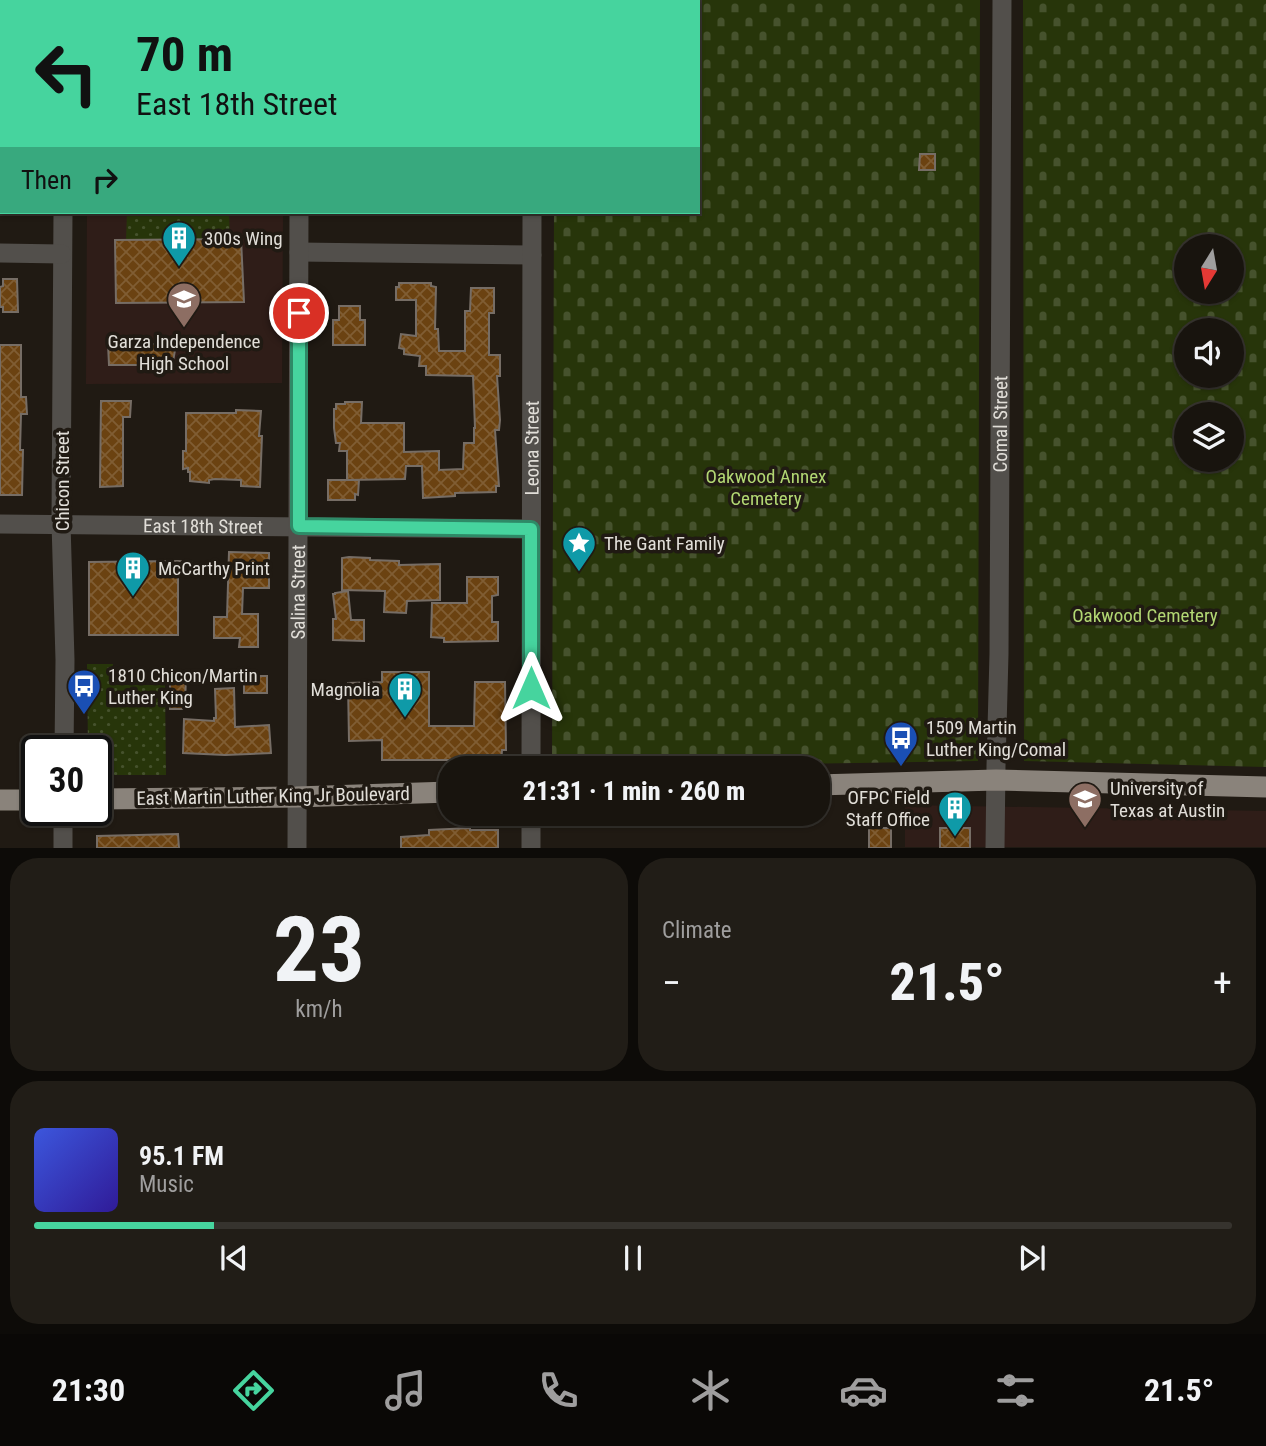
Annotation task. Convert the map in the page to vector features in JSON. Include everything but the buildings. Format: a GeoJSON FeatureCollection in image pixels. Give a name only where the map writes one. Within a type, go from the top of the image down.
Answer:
{"type":"FeatureCollection","features":[{"type":"Feature","properties":{"kind":"main road"},"geometry":{"type":"LineString","coordinates":[[830,785],[996,780],[1266,787]]}},
{"type":"Feature","properties":{"kind":"main road","name":"East Martin Luther King Jr Boulevard"},"geometry":{"type":"LineString","coordinates":[[112,799],[438,792]]}},
{"type":"Feature","properties":{"kind":"main road"},"geometry":{"type":"LineString","coordinates":[[0,800],[21,800]]}},
{"type":"Feature","properties":{"kind":"street","name":"Comal Street"},"geometry":{"type":"LineString","coordinates":[[995,848],[999,654],[1002,0]]}},
{"type":"Feature","properties":{"kind":"street","name":"Chicon Street"},"geometry":{"type":"LineString","coordinates":[[63,214],[61,523],[64,735]]}},
{"type":"Feature","properties":{"kind":"street","name":"Salina Street"},"geometry":{"type":"LineString","coordinates":[[297,848],[299,214]]}},
{"type":"Feature","properties":{"kind":"street","name":"Leona Street"},"geometry":{"type":"LineString","coordinates":[[531,756],[533,214]]}},
{"type":"Feature","properties":{"kind":"street"},"geometry":{"type":"LineString","coordinates":[[299,252],[532,255]]}},
{"type":"Feature","properties":{"kind":"street"},"geometry":{"type":"LineString","coordinates":[[0,253],[62,254]]}},
{"type":"Feature","properties":{"kind":"street","name":"East 18th Street"},"geometry":{"type":"LineString","coordinates":[[0,524],[531,529]]}},
{"type":"Feature","properties":{"kind":"street"},"geometry":{"type":"LineString","coordinates":[[63,826],[63,848]]}},
{"type":"Feature","properties":{"kind":"street"},"geometry":{"type":"LineString","coordinates":[[531,826],[531,848]]}},
{"type":"Feature","properties":{"kind":"shaded area","name":"Garza Independence High School"},"geometry":{"type":"Polygon","coordinates":[[[87,214],[283,214],[282,383],[86,384],[87,214]]]}},
{"type":"Feature","properties":{"kind":"shaded area","name":"University of Texas at Austin"},"geometry":{"type":"Polygon","coordinates":[[[905,805],[1266,811],[1266,847],[905,847],[905,805]]]}},
{"type":"Feature","properties":{"kind":"green space","name":"Oakwood Annex Cemetery"},"geometry":{"type":"Polygon","coordinates":[[[700,0],[980,0],[978,761],[830,763],[830,756],[552,756],[554,214],[700,214],[700,0]]]}},
{"type":"Feature","properties":{"kind":"green space","name":"Oakwood Cemetery"},"geometry":{"type":"Polygon","coordinates":[[[1023,0],[1266,0],[1266,767],[1024,761],[1023,0]]]}},
{"type":"Feature","properties":{"kind":"green space"},"geometry":{"type":"Polygon","coordinates":[[[127,214],[229,214],[230,239],[126,240],[127,214]]]}},
{"type":"Feature","properties":{"kind":"green space"},"geometry":{"type":"Polygon","coordinates":[[[87,664],[113,664],[113,685],[165,685],[166,775],[112,775],[112,735],[88,735],[87,664]]]}},
{"type":"Feature","properties":{"kind":"place","name":"300s Wing"},"geometry":{"type":"Point","coordinates":[179,268]}},
{"type":"Feature","properties":{"kind":"place","name":"Garza Independence High School"},"geometry":{"type":"Point","coordinates":[184,329]}},
{"type":"Feature","properties":{"kind":"place","name":"The Gant Family"},"geometry":{"type":"Point","coordinates":[579,573]}},
{"type":"Feature","properties":{"kind":"place","name":"McCarthy Print"},"geometry":{"type":"Point","coordinates":[133,598]}},
{"type":"Feature","properties":{"kind":"place","name":"1810 Chicon/Martin Luther King"},"geometry":{"type":"Point","coordinates":[84,716]}},
{"type":"Feature","properties":{"kind":"place","name":"Magnolia"},"geometry":{"type":"Point","coordinates":[405,719]}},
{"type":"Feature","properties":{"kind":"place","name":"1509 Martin Luther King/Comal"},"geometry":{"type":"Point","coordinates":[901,768]}},
{"type":"Feature","properties":{"kind":"place","name":"University of Texas at Austin"},"geometry":{"type":"Point","coordinates":[1085,829]}},
{"type":"Feature","properties":{"kind":"place","name":"OFPC Field Staff Office"},"geometry":{"type":"Point","coordinates":[955,838]}},
{"type":"Feature","properties":{"kind":"route"},"geometry":{"type":"LineString","coordinates":[[299,313],[299,526],[531,529],[531,688]]}}]}
